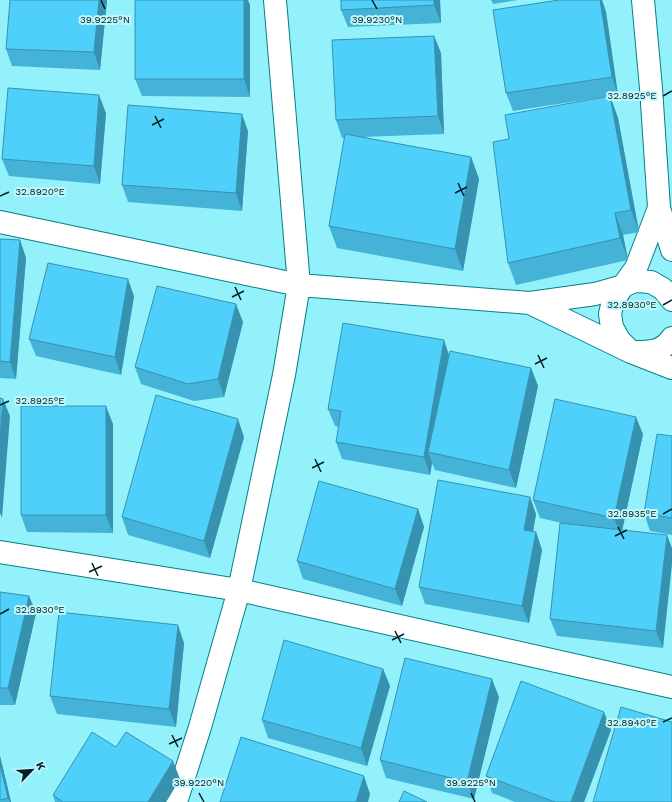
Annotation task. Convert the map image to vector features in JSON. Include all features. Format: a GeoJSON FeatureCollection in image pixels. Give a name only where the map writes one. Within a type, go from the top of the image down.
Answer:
{"type":"FeatureCollection","features":[{"type":"Feature","properties":{"kind":"street"},"geometry":{"type":"LineString","coordinates":[[176,802],[200,727],[239,590],[284,375],[299,286],[275,0]]}},
{"type":"Feature","properties":{"kind":"street"},"geometry":{"type":"LineString","coordinates":[[643,0],[651,88],[659,208],[672,250]]}},
{"type":"Feature","properties":{"kind":"street"},"geometry":{"type":"LineString","coordinates":[[659,208],[636,268],[613,301],[610,314],[612,328],[619,340],[631,352],[649,352],[658,350],[668,344],[672,338]]}},
{"type":"Feature","properties":{"kind":"street"},"geometry":{"type":"LineString","coordinates":[[0,222],[299,286],[530,303],[595,294],[635,281],[651,282],[663,288],[672,300]]}},
{"type":"Feature","properties":{"kind":"street"},"geometry":{"type":"LineString","coordinates":[[530,303],[631,352],[672,368]]}},
{"type":"Feature","properties":{"kind":"street"},"geometry":{"type":"LineString","coordinates":[[0,552],[239,590],[672,687]]}},
{"type":"Feature","properties":{"kind":"building"},"geometry":{"type":"Polygon","coordinates":[[[10,0],[99,0],[94,52],[6,49],[10,0]]]}},
{"type":"Feature","properties":{"kind":"building"},"geometry":{"type":"Polygon","coordinates":[[[135,0],[244,0],[244,79],[135,79],[135,0]]]}},
{"type":"Feature","properties":{"kind":"building"},"geometry":{"type":"Polygon","coordinates":[[[341,0],[434,0],[434,5],[341,10],[341,0]]]}},
{"type":"Feature","properties":{"kind":"building"},"geometry":{"type":"Polygon","coordinates":[[[559,0],[600,0],[612,77],[506,93],[493,10],[559,0]]]}},
{"type":"Feature","properties":{"kind":"building"},"geometry":{"type":"Polygon","coordinates":[[[434,36],[438,116],[336,120],[332,40],[434,36]]]}},
{"type":"Feature","properties":{"kind":"building"},"geometry":{"type":"Polygon","coordinates":[[[8,88],[99,95],[94,166],[2,159],[8,88]]]}},
{"type":"Feature","properties":{"kind":"building"},"geometry":{"type":"Polygon","coordinates":[[[610,96],[631,210],[615,213],[620,238],[508,263],[493,142],[509,139],[505,115],[610,96]]]}},
{"type":"Feature","properties":{"kind":"building"},"geometry":{"type":"Polygon","coordinates":[[[128,105],[242,114],[236,193],[122,185],[128,105]]]}},
{"type":"Feature","properties":{"kind":"building"},"geometry":{"type":"Polygon","coordinates":[[[345,134],[471,157],[455,249],[329,226],[345,134]]]}},
{"type":"Feature","properties":{"kind":"building"},"geometry":{"type":"Polygon","coordinates":[[[0,239],[20,240],[10,362],[0,361],[0,239]]]}},
{"type":"Feature","properties":{"kind":"building"},"geometry":{"type":"Polygon","coordinates":[[[48,263],[128,279],[115,357],[29,339],[48,263]]]}},
{"type":"Feature","properties":{"kind":"building"},"geometry":{"type":"Polygon","coordinates":[[[157,286],[236,304],[218,379],[188,384],[135,367],[157,286]]]}},
{"type":"Feature","properties":{"kind":"building"},"geometry":{"type":"Polygon","coordinates":[[[343,323],[444,340],[424,457],[336,442],[341,411],[328,409],[343,323]]]}},
{"type":"Feature","properties":{"kind":"building"},"geometry":{"type":"Polygon","coordinates":[[[450,351],[531,368],[509,470],[428,452],[450,351]]]}},
{"type":"Feature","properties":{"kind":"building"},"geometry":{"type":"Polygon","coordinates":[[[156,395],[238,419],[204,541],[122,517],[156,395]]]}},
{"type":"Feature","properties":{"kind":"building"},"geometry":{"type":"Polygon","coordinates":[[[0,398],[3,399],[0,441],[0,398]]]}},
{"type":"Feature","properties":{"kind":"building"},"geometry":{"type":"Polygon","coordinates":[[[555,399],[636,417],[614,518],[533,500],[555,399]]]}},
{"type":"Feature","properties":{"kind":"building"},"geometry":{"type":"Polygon","coordinates":[[[21,406],[106,406],[106,515],[21,515],[21,406]]]}},
{"type":"Feature","properties":{"kind":"building"},"geometry":{"type":"Polygon","coordinates":[[[657,434],[672,436],[672,518],[644,513],[657,434]]]}},
{"type":"Feature","properties":{"kind":"building"},"geometry":{"type":"Polygon","coordinates":[[[438,480],[530,497],[524,530],[536,532],[522,606],[419,587],[438,480]]]}},
{"type":"Feature","properties":{"kind":"building"},"geometry":{"type":"Polygon","coordinates":[[[319,481],[418,509],[395,589],[297,561],[319,481]]]}},
{"type":"Feature","properties":{"kind":"building"},"geometry":{"type":"Polygon","coordinates":[[[560,523],[667,535],[656,631],[550,619],[560,523]]]}},
{"type":"Feature","properties":{"kind":"building"},"geometry":{"type":"Polygon","coordinates":[[[0,592],[29,596],[8,688],[0,688],[0,592]]]}},
{"type":"Feature","properties":{"kind":"building"},"geometry":{"type":"Polygon","coordinates":[[[59,612],[178,625],[169,709],[50,696],[59,612]]]}},
{"type":"Feature","properties":{"kind":"building"},"geometry":{"type":"Polygon","coordinates":[[[284,640],[383,669],[361,748],[262,720],[284,640]]]}},
{"type":"Feature","properties":{"kind":"building"},"geometry":{"type":"Polygon","coordinates":[[[405,658],[492,679],[467,782],[380,760],[405,658]]]}},
{"type":"Feature","properties":{"kind":"building"},"geometry":{"type":"Polygon","coordinates":[[[521,681],[604,712],[571,802],[555,802],[486,776],[521,681]]]}},
{"type":"Feature","properties":{"kind":"building"},"geometry":{"type":"Polygon","coordinates":[[[621,707],[672,722],[672,802],[593,802],[621,707]]]}},
{"type":"Feature","properties":{"kind":"building"},"geometry":{"type":"Polygon","coordinates":[[[92,732],[116,747],[126,732],[173,761],[148,802],[63,802],[53,795],[92,732]]]}},
{"type":"Feature","properties":{"kind":"building"},"geometry":{"type":"Polygon","coordinates":[[[241,737],[364,776],[356,802],[220,802],[241,737]]]}},
{"type":"Feature","properties":{"kind":"building"},"geometry":{"type":"Polygon","coordinates":[[[0,764],[8,798],[0,800],[0,764]]]}},
{"type":"Feature","properties":{"kind":"building"},"geometry":{"type":"Polygon","coordinates":[[[404,791],[427,802],[399,802],[404,791]]]}}]}
